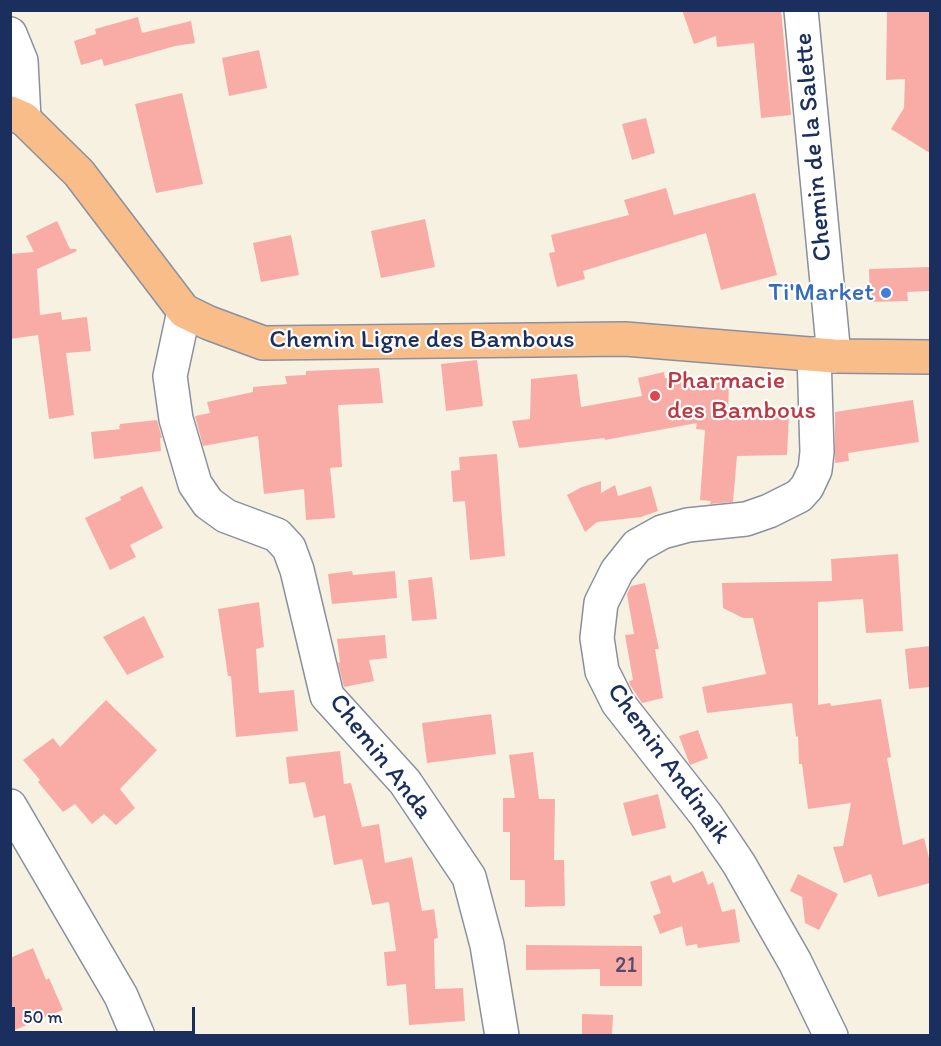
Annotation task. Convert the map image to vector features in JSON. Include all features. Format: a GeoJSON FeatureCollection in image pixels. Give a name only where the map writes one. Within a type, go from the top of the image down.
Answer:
{"type":"FeatureCollection","features":[{"type":"Feature","properties":{"kind":"main road","name":"Chemin Ligne des Bambous"},"geometry":{"type":"LineString","coordinates":[[17,116],[79,173],[184,311],[263,343],[625,339],[824,355],[930,357]]}},
{"type":"Feature","properties":{"kind":"street","name":"Chemin de la Salette"},"geometry":{"type":"LineString","coordinates":[[801,10],[824,355]]}},
{"type":"Feature","properties":{"kind":"street"},"geometry":{"type":"LineString","coordinates":[[10,34],[21,61],[17,116]]}},
{"type":"Feature","properties":{"kind":"street","name":"Chemin Anda"},"geometry":{"type":"LineString","coordinates":[[184,311],[170,376],[176,420],[195,484],[208,503],[226,516],[277,535],[289,548],[297,570],[327,696],[405,782],[469,877],[487,945],[502,1035]]}},
{"type":"Feature","properties":{"kind":"street","name":"Chemin Andinaik"},"geometry":{"type":"LineString","coordinates":[[824,355],[815,470],[799,496],[788,503],[746,519],[688,525],[662,532],[637,546],[616,571],[601,603],[597,638],[602,671],[618,703],[706,815],[739,864],[795,962],[831,1035]]}},
{"type":"Feature","properties":{"kind":"street"},"geometry":{"type":"LineString","coordinates":[[10,806],[121,996],[138,1035]]}},
{"type":"Feature","properties":{"kind":"building"},"geometry":{"type":"Polygon","coordinates":[[[682,10],[781,10],[791,115],[761,118],[754,43],[717,47],[716,36],[694,44],[682,10]]]}},
{"type":"Feature","properties":{"kind":"building"},"geometry":{"type":"Polygon","coordinates":[[[887,10],[930,10],[930,153],[891,129],[904,108],[905,79],[886,80],[887,10]]]}},
{"type":"Feature","properties":{"kind":"building"},"geometry":{"type":"Polygon","coordinates":[[[138,17],[142,33],[191,21],[195,43],[175,46],[104,66],[102,59],[81,65],[74,41],[96,34],[95,29],[138,17]]]}},
{"type":"Feature","properties":{"kind":"building"},"geometry":{"type":"Polygon","coordinates":[[[259,50],[267,88],[229,96],[222,58],[259,50]]]}},
{"type":"Feature","properties":{"kind":"building"},"geometry":{"type":"Polygon","coordinates":[[[182,93],[203,184],[156,193],[135,104],[182,93]]]}},
{"type":"Feature","properties":{"kind":"building"},"geometry":{"type":"Polygon","coordinates":[[[646,118],[655,153],[632,160],[622,124],[646,118]]]}},
{"type":"Feature","properties":{"kind":"building"},"geometry":{"type":"Polygon","coordinates":[[[666,188],[674,215],[755,193],[777,275],[721,290],[706,233],[583,271],[585,279],[557,287],[549,253],[555,252],[551,235],[629,215],[624,200],[666,188]]]}},
{"type":"Feature","properties":{"kind":"building"},"geometry":{"type":"Polygon","coordinates":[[[425,219],[435,267],[381,278],[371,231],[425,219]]]}},
{"type":"Feature","properties":{"kind":"building"},"geometry":{"type":"Polygon","coordinates":[[[57,221],[70,249],[77,251],[37,269],[40,315],[61,312],[62,320],[87,317],[91,351],[66,353],[74,415],[49,419],[38,335],[10,339],[10,254],[34,252],[26,236],[57,221]]]}},
{"type":"Feature","properties":{"kind":"building"},"geometry":{"type":"Polygon","coordinates":[[[291,235],[299,275],[261,282],[253,243],[291,235]]]}},
{"type":"Feature","properties":{"kind":"building"},"geometry":{"type":"Polygon","coordinates":[[[930,267],[930,291],[907,292],[908,301],[870,302],[869,269],[930,267]]]}},
{"type":"Feature","properties":{"kind":"building"},"geometry":{"type":"Polygon","coordinates":[[[477,360],[483,406],[446,411],[441,364],[477,360]]]}},
{"type":"Feature","properties":{"kind":"building"},"geometry":{"type":"Polygon","coordinates":[[[379,368],[383,403],[338,405],[342,467],[330,468],[335,518],[306,520],[304,489],[264,494],[258,436],[203,446],[195,416],[210,413],[207,402],[253,392],[253,387],[287,384],[285,376],[306,375],[306,371],[379,368]]]}},
{"type":"Feature","properties":{"kind":"building"},"geometry":{"type":"Polygon","coordinates":[[[664,372],[665,378],[729,383],[728,411],[789,414],[787,455],[737,456],[733,502],[710,504],[711,501],[700,500],[705,430],[696,429],[697,423],[605,440],[604,438],[519,448],[512,421],[530,419],[531,379],[577,374],[581,407],[642,396],[638,378],[664,372]]]}},
{"type":"Feature","properties":{"kind":"building"},"geometry":{"type":"Polygon","coordinates":[[[913,400],[919,442],[848,453],[849,461],[835,463],[835,412],[913,400]]]}},
{"type":"Feature","properties":{"kind":"building"},"geometry":{"type":"Polygon","coordinates":[[[157,420],[162,438],[160,438],[161,451],[94,459],[91,432],[121,429],[120,424],[157,420]]]}},
{"type":"Feature","properties":{"kind":"building"},"geometry":{"type":"Polygon","coordinates":[[[497,454],[505,556],[470,560],[465,501],[453,502],[451,471],[460,470],[459,457],[497,454]]]}},
{"type":"Feature","properties":{"kind":"building"},"geometry":{"type":"Polygon","coordinates":[[[601,481],[601,493],[615,485],[618,496],[651,486],[658,511],[641,517],[597,522],[585,532],[567,495],[601,481]]]}},
{"type":"Feature","properties":{"kind":"building"},"geometry":{"type":"Polygon","coordinates":[[[142,486],[163,528],[130,545],[136,557],[110,570],[85,518],[121,500],[120,497],[142,486]]]}},
{"type":"Feature","properties":{"kind":"building"},"geometry":{"type":"Polygon","coordinates":[[[898,554],[903,631],[866,633],[863,599],[818,602],[818,705],[830,703],[831,706],[881,699],[891,757],[887,758],[903,845],[924,838],[930,862],[930,883],[878,897],[871,874],[844,883],[833,847],[843,846],[851,803],[808,809],[802,764],[799,764],[798,736],[796,737],[792,703],[707,713],[702,687],[766,674],[753,618],[743,618],[723,608],[722,583],[832,581],[831,559],[898,554]]]}},
{"type":"Feature","properties":{"kind":"building"},"geometry":{"type":"Polygon","coordinates":[[[352,571],[353,575],[395,571],[397,598],[332,604],[328,574],[352,571]]]}},
{"type":"Feature","properties":{"kind":"building"},"geometry":{"type":"Polygon","coordinates":[[[432,577],[437,619],[412,621],[408,580],[432,577]]]}},
{"type":"Feature","properties":{"kind":"building"},"geometry":{"type":"Polygon","coordinates":[[[645,583],[659,649],[655,649],[663,698],[642,703],[629,681],[633,680],[625,635],[634,634],[627,594],[631,586],[645,583]]]}},
{"type":"Feature","properties":{"kind":"building"},"geometry":{"type":"Polygon","coordinates":[[[259,602],[264,647],[256,649],[259,693],[294,690],[298,731],[236,737],[231,676],[228,676],[218,609],[259,602]]]}},
{"type":"Feature","properties":{"kind":"building"},"geometry":{"type":"Polygon","coordinates":[[[144,616],[164,657],[127,675],[103,637],[144,616]]]}},
{"type":"Feature","properties":{"kind":"building"},"geometry":{"type":"Polygon","coordinates":[[[385,635],[387,658],[369,660],[374,681],[344,687],[338,663],[340,662],[337,639],[385,635]]]}},
{"type":"Feature","properties":{"kind":"building"},"geometry":{"type":"Polygon","coordinates":[[[930,646],[930,687],[909,689],[905,649],[930,646]]]}},
{"type":"Feature","properties":{"kind":"building"},"geometry":{"type":"Polygon","coordinates":[[[106,700],[157,750],[120,789],[135,808],[116,825],[104,814],[92,824],[75,804],[63,812],[23,760],[53,738],[60,747],[106,700]]]}},
{"type":"Feature","properties":{"kind":"building"},"geometry":{"type":"Polygon","coordinates":[[[491,714],[496,754],[427,763],[422,723],[491,714]]]}},
{"type":"Feature","properties":{"kind":"building"},"geometry":{"type":"Polygon","coordinates":[[[698,730],[708,758],[690,765],[679,736],[698,730]]]}},
{"type":"Feature","properties":{"kind":"building"},"geometry":{"type":"Polygon","coordinates":[[[340,751],[344,784],[351,783],[362,827],[379,824],[385,863],[412,857],[422,911],[434,909],[438,938],[434,939],[435,989],[463,988],[465,1021],[409,1025],[406,984],[387,986],[384,952],[396,951],[389,902],[372,905],[362,859],[334,865],[325,815],[314,818],[305,782],[289,784],[286,757],[340,751]]]}},
{"type":"Feature","properties":{"kind":"building"},"geometry":{"type":"Polygon","coordinates":[[[533,752],[539,799],[555,799],[554,860],[564,860],[565,906],[525,907],[525,880],[510,880],[510,832],[503,832],[503,798],[515,798],[509,755],[533,752]]]}},
{"type":"Feature","properties":{"kind":"building"},"geometry":{"type":"Polygon","coordinates":[[[658,794],[666,828],[632,836],[623,803],[658,794]]]}},
{"type":"Feature","properties":{"kind":"building"},"geometry":{"type":"Polygon","coordinates":[[[703,871],[708,885],[713,882],[722,912],[735,909],[740,942],[698,948],[697,944],[686,946],[682,926],[660,934],[653,916],[661,913],[650,882],[670,875],[673,883],[703,871]]]}},
{"type":"Feature","properties":{"kind":"building"},"geometry":{"type":"Polygon","coordinates":[[[798,874],[838,894],[819,930],[805,923],[802,897],[790,891],[798,874]]]}},
{"type":"Feature","properties":{"kind":"building"},"geometry":{"type":"Polygon","coordinates":[[[526,945],[642,946],[642,986],[600,986],[600,969],[526,970],[526,945]]]}},
{"type":"Feature","properties":{"kind":"building"},"geometry":{"type":"Polygon","coordinates":[[[33,948],[46,980],[49,978],[63,1010],[10,1032],[10,958],[33,948]]]}},
{"type":"Feature","properties":{"kind":"building"},"geometry":{"type":"Polygon","coordinates":[[[582,1014],[613,1015],[612,1035],[582,1035],[582,1014]]]}},
{"type":"Feature","properties":{"kind":"place","name":"Ti'Market"},"geometry":{"type":"Point","coordinates":[886,293]}},
{"type":"Feature","properties":{"kind":"place","name":"Pharmacie des Bambous"},"geometry":{"type":"Point","coordinates":[655,396]}}]}
